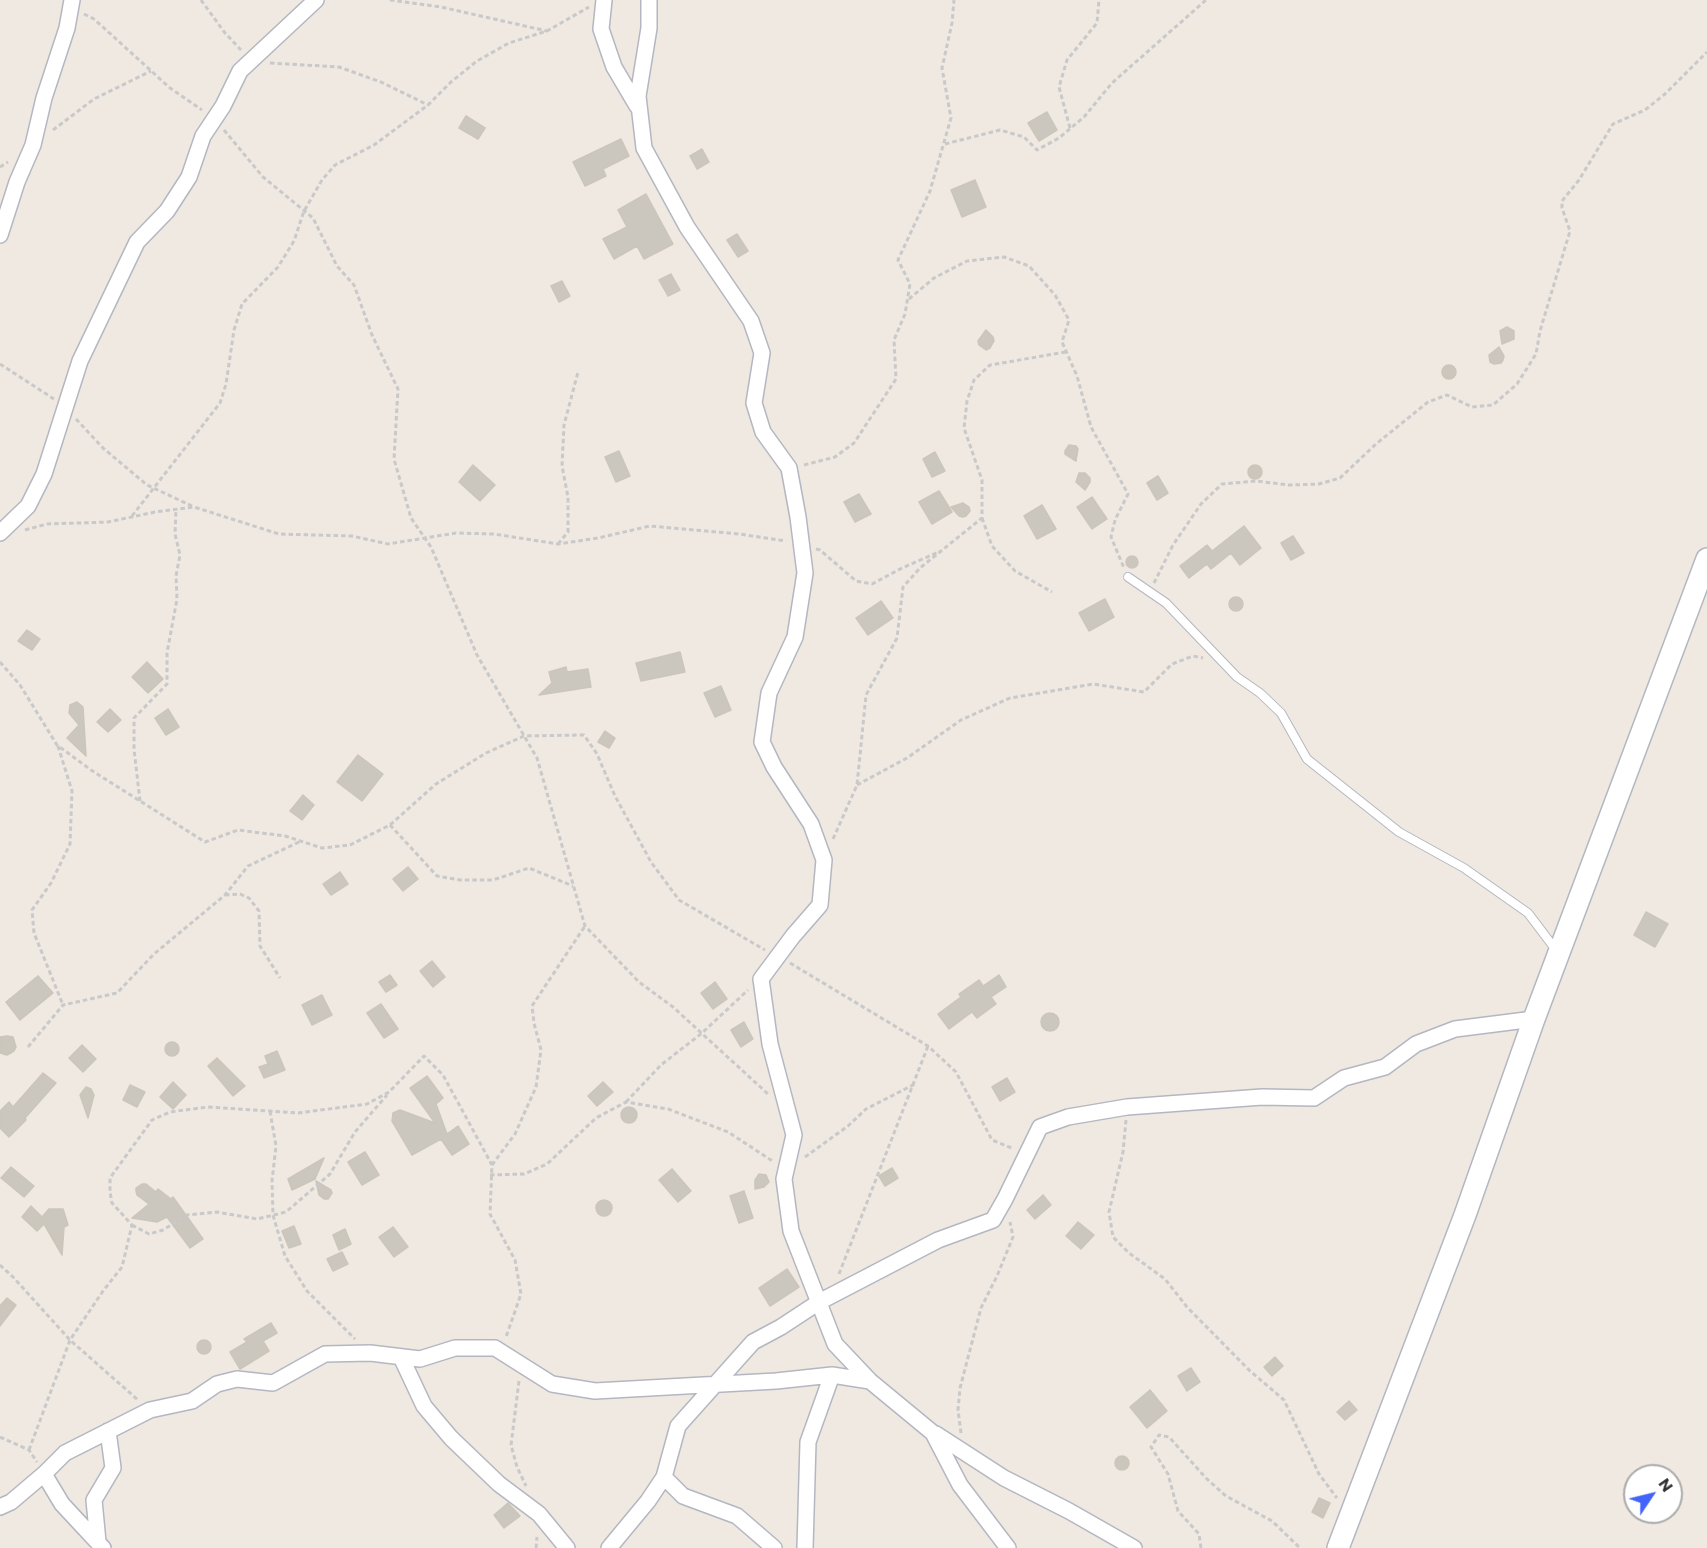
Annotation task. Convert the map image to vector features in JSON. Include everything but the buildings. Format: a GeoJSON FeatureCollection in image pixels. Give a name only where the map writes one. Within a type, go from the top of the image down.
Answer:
{"type":"FeatureCollection","features":[{"type":"Feature","properties":{"kind":"main road"},"geometry":{"type":"LineString","coordinates":[[1338,1548],[1465,1215],[1558,953],[1707,559]]}},
{"type":"Feature","properties":{"kind":"street"},"geometry":{"type":"LineString","coordinates":[[0,533],[28,506],[44,474],[80,361],[137,242],[166,211],[189,177],[203,136],[215,119],[240,71],[316,0]]}},
{"type":"Feature","properties":{"kind":"street"},"geometry":{"type":"LineString","coordinates":[[649,0],[649,28],[638,96],[644,148],[687,227],[751,321],[762,352],[754,403],[763,432],[789,468],[805,573],[795,638],[768,693],[762,742],[774,767],[811,824],[824,860],[820,905],[761,978],[770,1044],[794,1135],[784,1179],[791,1231],[825,1298],[835,1344],[870,1381],[933,1433],[964,1453],[1004,1478],[1069,1510],[1134,1548]]}},
{"type":"Feature","properties":{"kind":"street"},"geometry":{"type":"LineString","coordinates":[[599,2],[602,29],[614,67],[639,109]]}},
{"type":"Feature","properties":{"kind":"street"},"geometry":{"type":"LineString","coordinates":[[0,235],[17,182],[33,145],[44,98],[67,28],[72,3]]}},
{"type":"Feature","properties":{"kind":"street"},"geometry":{"type":"LineString","coordinates":[[609,1548],[648,1502],[664,1477],[678,1426],[753,1342],[781,1327],[825,1298],[938,1240],[993,1220],[1040,1127],[1068,1118],[1127,1107],[1262,1097],[1314,1098],[1344,1078],[1385,1067],[1416,1044],[1455,1029],[1534,1019]]}},
{"type":"Feature","properties":{"kind":"street"},"geometry":{"type":"LineString","coordinates":[[0,1507],[11,1502],[65,1453],[150,1410],[192,1401],[217,1384],[237,1379],[273,1383],[325,1354],[370,1353],[420,1359],[455,1348],[495,1348],[552,1384],[596,1391],[714,1385],[832,1375],[870,1381]]}},
{"type":"Feature","properties":{"kind":"street"},"geometry":{"type":"LineString","coordinates":[[401,1357],[424,1406],[451,1438],[499,1484],[539,1514],[567,1548]]}},
{"type":"Feature","properties":{"kind":"street"},"geometry":{"type":"LineString","coordinates":[[805,1548],[808,1442],[832,1375]]}},
{"type":"Feature","properties":{"kind":"street"},"geometry":{"type":"LineString","coordinates":[[100,1545],[93,1500],[113,1468],[108,1431]]}},
{"type":"Feature","properties":{"kind":"street"},"geometry":{"type":"LineString","coordinates":[[933,1433],[960,1485],[1008,1548]]}},
{"type":"Feature","properties":{"kind":"street"},"geometry":{"type":"LineString","coordinates":[[44,1473],[62,1504],[100,1545]]}},
{"type":"Feature","properties":{"kind":"street"},"geometry":{"type":"LineString","coordinates":[[664,1477],[683,1496],[737,1516],[774,1548]]}},
{"type":"Feature","properties":{"kind":"lane"},"geometry":{"type":"LineString","coordinates":[[1128,577],[1166,603],[1237,677],[1260,693],[1281,713],[1307,759],[1399,832],[1464,868],[1528,913],[1558,953]]}},
{"type":"Feature","properties":{"kind":"path"},"geometry":{"type":"LineString","coordinates":[[201,0],[225,33],[250,60],[287,65],[339,67],[381,82],[428,105]]}},
{"type":"Feature","properties":{"kind":"path"},"geometry":{"type":"LineString","coordinates":[[390,0],[441,7],[547,31]]}},
{"type":"Feature","properties":{"kind":"path"},"geometry":{"type":"LineString","coordinates":[[789,468],[835,457],[854,443],[896,378],[894,340],[905,314],[910,285],[898,260],[930,191],[951,118],[942,68],[952,23],[954,0]]}},
{"type":"Feature","properties":{"kind":"path"},"geometry":{"type":"LineString","coordinates":[[1071,128],[1059,87],[1067,60],[1097,23],[1099,0]]}},
{"type":"Feature","properties":{"kind":"path"},"geometry":{"type":"LineString","coordinates":[[945,144],[1000,130],[1024,136],[1037,150],[1059,138],[1084,117],[1112,83],[1206,0]]}},
{"type":"Feature","properties":{"kind":"path"},"geometry":{"type":"LineString","coordinates":[[131,517],[220,403],[226,384],[234,330],[242,304],[278,267],[294,241],[304,211],[322,180],[335,165],[374,145],[428,105],[477,61],[509,43],[547,31],[599,2]]}},
{"type":"Feature","properties":{"kind":"path"},"geometry":{"type":"LineString","coordinates":[[72,3],[94,19],[170,88],[215,119],[263,177],[313,218],[337,266],[354,285],[372,335],[398,389],[393,459],[411,518],[431,547],[477,655],[537,758],[585,927],[639,982],[673,1007],[788,1114]]}},
{"type":"Feature","properties":{"kind":"path"},"geometry":{"type":"LineString","coordinates":[[1149,592],[1173,545],[1201,504],[1222,484],[1256,481],[1289,485],[1319,484],[1340,478],[1376,444],[1428,402],[1447,395],[1472,406],[1493,405],[1517,384],[1536,354],[1540,331],[1570,231],[1562,208],[1562,201],[1579,180],[1613,124],[1645,110],[1665,94],[1707,52]]}},
{"type":"Feature","properties":{"kind":"path"},"geometry":{"type":"LineString","coordinates":[[33,145],[94,99],[151,71]]}},
{"type":"Feature","properties":{"kind":"path"},"geometry":{"type":"LineString","coordinates":[[0,167],[8,162]]}},
{"type":"Feature","properties":{"kind":"path"},"geometry":{"type":"LineString","coordinates":[[908,300],[934,278],[967,261],[1004,257],[1029,266],[1055,295],[1069,320],[1062,342],[1077,376],[1091,426],[1128,494],[1115,520],[1111,537],[1128,577]]}},
{"type":"Feature","properties":{"kind":"path"},"geometry":{"type":"LineString","coordinates":[[1052,592],[1015,571],[992,546],[982,518],[982,480],[964,428],[967,401],[974,380],[990,365],[1066,352]]}},
{"type":"Feature","properties":{"kind":"path"},"geometry":{"type":"LineString","coordinates":[[0,364],[65,406],[103,448],[153,488],[194,507],[279,534],[352,536],[388,544],[456,533],[494,534],[558,544],[650,526],[739,534],[801,544],[820,550],[856,581],[872,584],[941,551]]}},
{"type":"Feature","properties":{"kind":"path"},"geometry":{"type":"LineString","coordinates":[[558,544],[568,532],[568,497],[562,466],[564,425],[578,372]]}},
{"type":"Feature","properties":{"kind":"path"},"geometry":{"type":"LineString","coordinates":[[19,531],[47,524],[108,522],[194,507]]}},
{"type":"Feature","properties":{"kind":"path"},"geometry":{"type":"LineString","coordinates":[[141,802],[134,749],[135,718],[167,684],[166,653],[177,599],[176,576],[180,555],[175,534],[176,509]]}},
{"type":"Feature","properties":{"kind":"path"},"geometry":{"type":"LineString","coordinates":[[824,860],[857,785],[866,695],[897,638],[903,586],[920,568],[982,518]]}},
{"type":"Feature","properties":{"kind":"path"},"geometry":{"type":"LineString","coordinates":[[857,785],[907,758],[961,720],[1010,698],[1093,684],[1144,692],[1172,664],[1193,656],[1224,663]]}},
{"type":"Feature","properties":{"kind":"path"},"geometry":{"type":"LineString","coordinates":[[0,662],[20,685],[57,745],[72,791],[70,844],[51,883],[32,910],[34,933],[63,1005]]}},
{"type":"Feature","properties":{"kind":"path"},"geometry":{"type":"LineString","coordinates":[[57,745],[90,770],[206,842],[238,830],[285,836],[322,848],[351,845],[390,825],[436,784],[486,753],[524,736],[584,735],[597,754],[615,795],[651,862],[679,900],[928,1046],[956,1072],[993,1140],[1026,1154]]}},
{"type":"Feature","properties":{"kind":"path"},"geometry":{"type":"LineString","coordinates":[[390,825],[437,876],[460,880],[493,880],[529,868],[573,886]]}},
{"type":"Feature","properties":{"kind":"path"},"geometry":{"type":"LineString","coordinates":[[28,1047],[63,1005],[117,993],[154,954],[225,895],[248,867],[301,842]]}},
{"type":"Feature","properties":{"kind":"path"},"geometry":{"type":"LineString","coordinates":[[225,895],[240,894],[249,898],[259,911],[260,946],[280,978]]}},
{"type":"Feature","properties":{"kind":"path"},"geometry":{"type":"LineString","coordinates":[[500,1352],[521,1294],[515,1260],[490,1214],[492,1165],[515,1134],[536,1087],[541,1050],[532,1006],[585,927]]}},
{"type":"Feature","properties":{"kind":"path"},"geometry":{"type":"LineString","coordinates":[[490,1175],[524,1174],[547,1164],[596,1119],[626,1102],[661,1065],[702,1033],[761,978]]}},
{"type":"Feature","properties":{"kind":"path"},"geometry":{"type":"LineString","coordinates":[[825,1298],[858,1224],[915,1084],[928,1046]]}},
{"type":"Feature","properties":{"kind":"path"},"geometry":{"type":"LineString","coordinates":[[388,1092],[367,1104],[298,1113],[208,1107],[170,1112],[152,1120],[110,1178],[112,1203],[132,1225],[149,1234],[163,1230],[187,1215],[217,1212],[257,1219],[286,1212],[330,1174],[355,1132],[388,1092],[424,1056],[443,1075],[492,1165]]}},
{"type":"Feature","properties":{"kind":"path"},"geometry":{"type":"LineString","coordinates":[[626,1102],[668,1109],[728,1132],[786,1170],[848,1126],[866,1109],[915,1084]]}},
{"type":"Feature","properties":{"kind":"path"},"geometry":{"type":"LineString","coordinates":[[1127,1107],[1123,1152],[1109,1212],[1113,1237],[1129,1254],[1165,1279],[1187,1306],[1249,1370],[1284,1400],[1319,1474],[1351,1516]]}},
{"type":"Feature","properties":{"kind":"path"},"geometry":{"type":"LineString","coordinates":[[270,1111],[276,1146],[272,1181],[273,1215],[285,1256],[307,1291],[370,1353]]}},
{"type":"Feature","properties":{"kind":"path"},"geometry":{"type":"LineString","coordinates":[[964,1453],[958,1410],[960,1388],[981,1308],[1013,1237],[1005,1199]]}},
{"type":"Feature","properties":{"kind":"path"},"geometry":{"type":"LineString","coordinates":[[29,1450],[70,1340],[122,1267],[132,1225]]}},
{"type":"Feature","properties":{"kind":"path"},"geometry":{"type":"LineString","coordinates":[[0,1265],[70,1340],[150,1410]]}},
{"type":"Feature","properties":{"kind":"path"},"geometry":{"type":"LineString","coordinates":[[521,1365],[511,1445],[517,1467],[539,1514],[536,1548]]}},
{"type":"Feature","properties":{"kind":"path"},"geometry":{"type":"LineString","coordinates":[[1201,1548],[1199,1534],[1178,1511],[1168,1474],[1151,1447],[1159,1436],[1169,1437],[1206,1478],[1226,1496],[1272,1521],[1300,1548]]}},
{"type":"Feature","properties":{"kind":"path"},"geometry":{"type":"LineString","coordinates":[[0,1437],[29,1450],[44,1473]]}}]}
